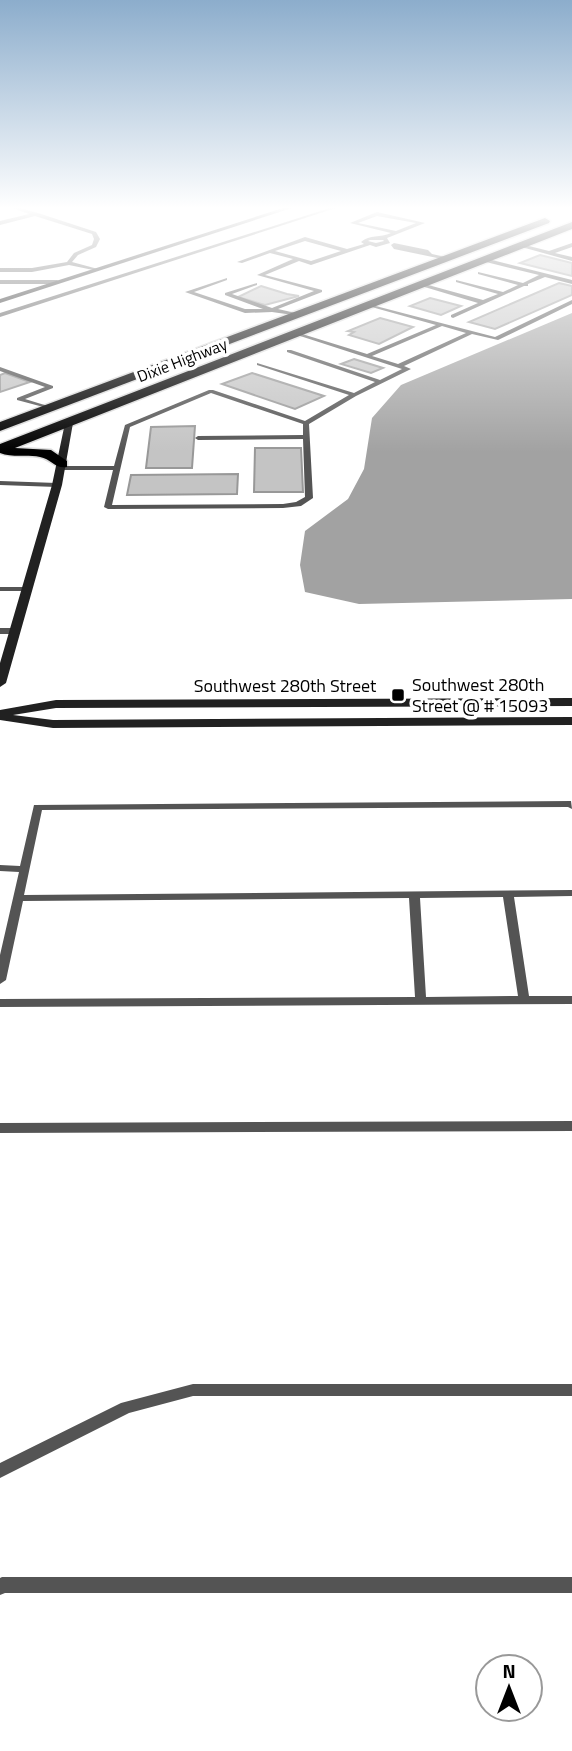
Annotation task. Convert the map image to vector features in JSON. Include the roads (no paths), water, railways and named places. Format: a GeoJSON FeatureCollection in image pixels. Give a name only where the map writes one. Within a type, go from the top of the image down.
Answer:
{"type":"FeatureCollection","features":[{"type":"Feature","properties":{"kind":"highway","name":"Dixie Highway"},"geometry":{"type":"LineString","coordinates":[[0,427],[367,289]]}},
{"type":"Feature","properties":{"kind":"highway","name":"Dixie Highway"},"geometry":{"type":"LineString","coordinates":[[0,452],[412,289]]}},
{"type":"Feature","properties":{"kind":"highway"},"geometry":{"type":"LineString","coordinates":[[69,423],[70,413],[74,409],[191,363],[206,350]]}},
{"type":"Feature","properties":{"kind":"highway"},"geometry":{"type":"LineString","coordinates":[[0,438],[51,417],[47,409]]}},
{"type":"Feature","properties":{"kind":"highway"},"geometry":{"type":"LineString","coordinates":[[0,452],[37,451],[55,456],[62,466]]}},
{"type":"Feature","properties":{"kind":"street"},"geometry":{"type":"LineString","coordinates":[[0,301],[37,289]]}},
{"type":"Feature","properties":{"kind":"street"},"geometry":{"type":"LineString","coordinates":[[0,683],[57,485],[69,423]]}},
{"type":"Feature","properties":{"kind":"street"},"geometry":{"type":"LineString","coordinates":[[434,702],[436,722]]}},
{"type":"Feature","properties":{"kind":"street","name":"Southwest 280th Street"},"geometry":{"type":"LineString","coordinates":[[0,716],[56,704],[572,702]]}},
{"type":"Feature","properties":{"kind":"street"},"geometry":{"type":"LineString","coordinates":[[238,704],[238,722]]}},
{"type":"Feature","properties":{"kind":"street","name":"Southwest 280th Street"},"geometry":{"type":"LineString","coordinates":[[0,716],[53,724],[572,721]]}},
{"type":"Feature","properties":{"kind":"lane"},"geometry":{"type":"LineString","coordinates":[[0,315],[82,289]]}},
{"type":"Feature","properties":{"kind":"lane"},"geometry":{"type":"LineString","coordinates":[[197,289],[188,292],[245,311],[272,310],[320,291],[311,289]]}},
{"type":"Feature","properties":{"kind":"lane"},"geometry":{"type":"LineString","coordinates":[[242,289],[227,294],[272,310],[298,315]]}},
{"type":"Feature","properties":{"kind":"lane"},"geometry":{"type":"LineString","coordinates":[[439,289],[483,302]]}},
{"type":"Feature","properties":{"kind":"lane"},"geometry":{"type":"LineString","coordinates":[[488,289],[505,293]]}},
{"type":"Feature","properties":{"kind":"lane"},"geometry":{"type":"LineString","coordinates":[[453,316],[516,289]]}},
{"type":"Feature","properties":{"kind":"lane"},"geometry":{"type":"LineString","coordinates":[[370,305],[496,339],[572,302]]}},
{"type":"Feature","properties":{"kind":"lane"},"geometry":{"type":"LineString","coordinates":[[369,355],[442,324]]}},
{"type":"Feature","properties":{"kind":"lane"},"geometry":{"type":"LineString","coordinates":[[399,366],[473,332]]}},
{"type":"Feature","properties":{"kind":"lane"},"geometry":{"type":"LineString","coordinates":[[297,334],[408,369],[354,395],[306,423],[211,391],[127,426],[108,507],[298,504],[309,498],[306,423]]}},
{"type":"Feature","properties":{"kind":"lane"},"geometry":{"type":"LineString","coordinates":[[289,351],[380,382]]}},
{"type":"Feature","properties":{"kind":"lane"},"geometry":{"type":"LineString","coordinates":[[260,364],[354,395]]}},
{"type":"Feature","properties":{"kind":"lane"},"geometry":{"type":"LineString","coordinates":[[0,369],[51,387],[19,399],[47,409]]}},
{"type":"Feature","properties":{"kind":"lane"},"geometry":{"type":"LineString","coordinates":[[198,438],[307,437]]}},
{"type":"Feature","properties":{"kind":"lane"},"geometry":{"type":"LineString","coordinates":[[62,466],[117,468]]}},
{"type":"Feature","properties":{"kind":"lane"},"geometry":{"type":"LineString","coordinates":[[0,483],[57,485]]}},
{"type":"Feature","properties":{"kind":"lane"},"geometry":{"type":"LineString","coordinates":[[0,589],[27,589]]}},
{"type":"Feature","properties":{"kind":"lane"},"geometry":{"type":"LineString","coordinates":[[0,631],[15,631]]}},
{"type":"Feature","properties":{"kind":"lane"},"geometry":{"type":"LineString","coordinates":[[0,981],[38,807],[571,804],[572,807]]}},
{"type":"Feature","properties":{"kind":"lane"},"geometry":{"type":"LineString","coordinates":[[0,869],[24,869]]}},
{"type":"Feature","properties":{"kind":"lane"},"geometry":{"type":"LineString","coordinates":[[18,898],[572,893]]}},
{"type":"Feature","properties":{"kind":"lane"},"geometry":{"type":"LineString","coordinates":[[508,894],[524,1001]]}},
{"type":"Feature","properties":{"kind":"lane"},"geometry":{"type":"LineString","coordinates":[[414,895],[421,1001]]}},
{"type":"Feature","properties":{"kind":"lane"},"geometry":{"type":"LineString","coordinates":[[0,1003],[572,1000]]}},
{"type":"Feature","properties":{"kind":"lane"},"geometry":{"type":"LineString","coordinates":[[0,1128],[572,1126]]}},
{"type":"Feature","properties":{"kind":"lane"},"geometry":{"type":"LineString","coordinates":[[0,1471],[126,1408],[193,1390],[572,1390]]}},
{"type":"Feature","properties":{"kind":"lane"},"geometry":{"type":"LineString","coordinates":[[0,1587],[572,1585]]}},
{"type":"Feature","properties":{"kind":"place","name":"Southwest 280th Street @ # 15093"},"geometry":{"type":"Point","coordinates":[398,695]}}]}
